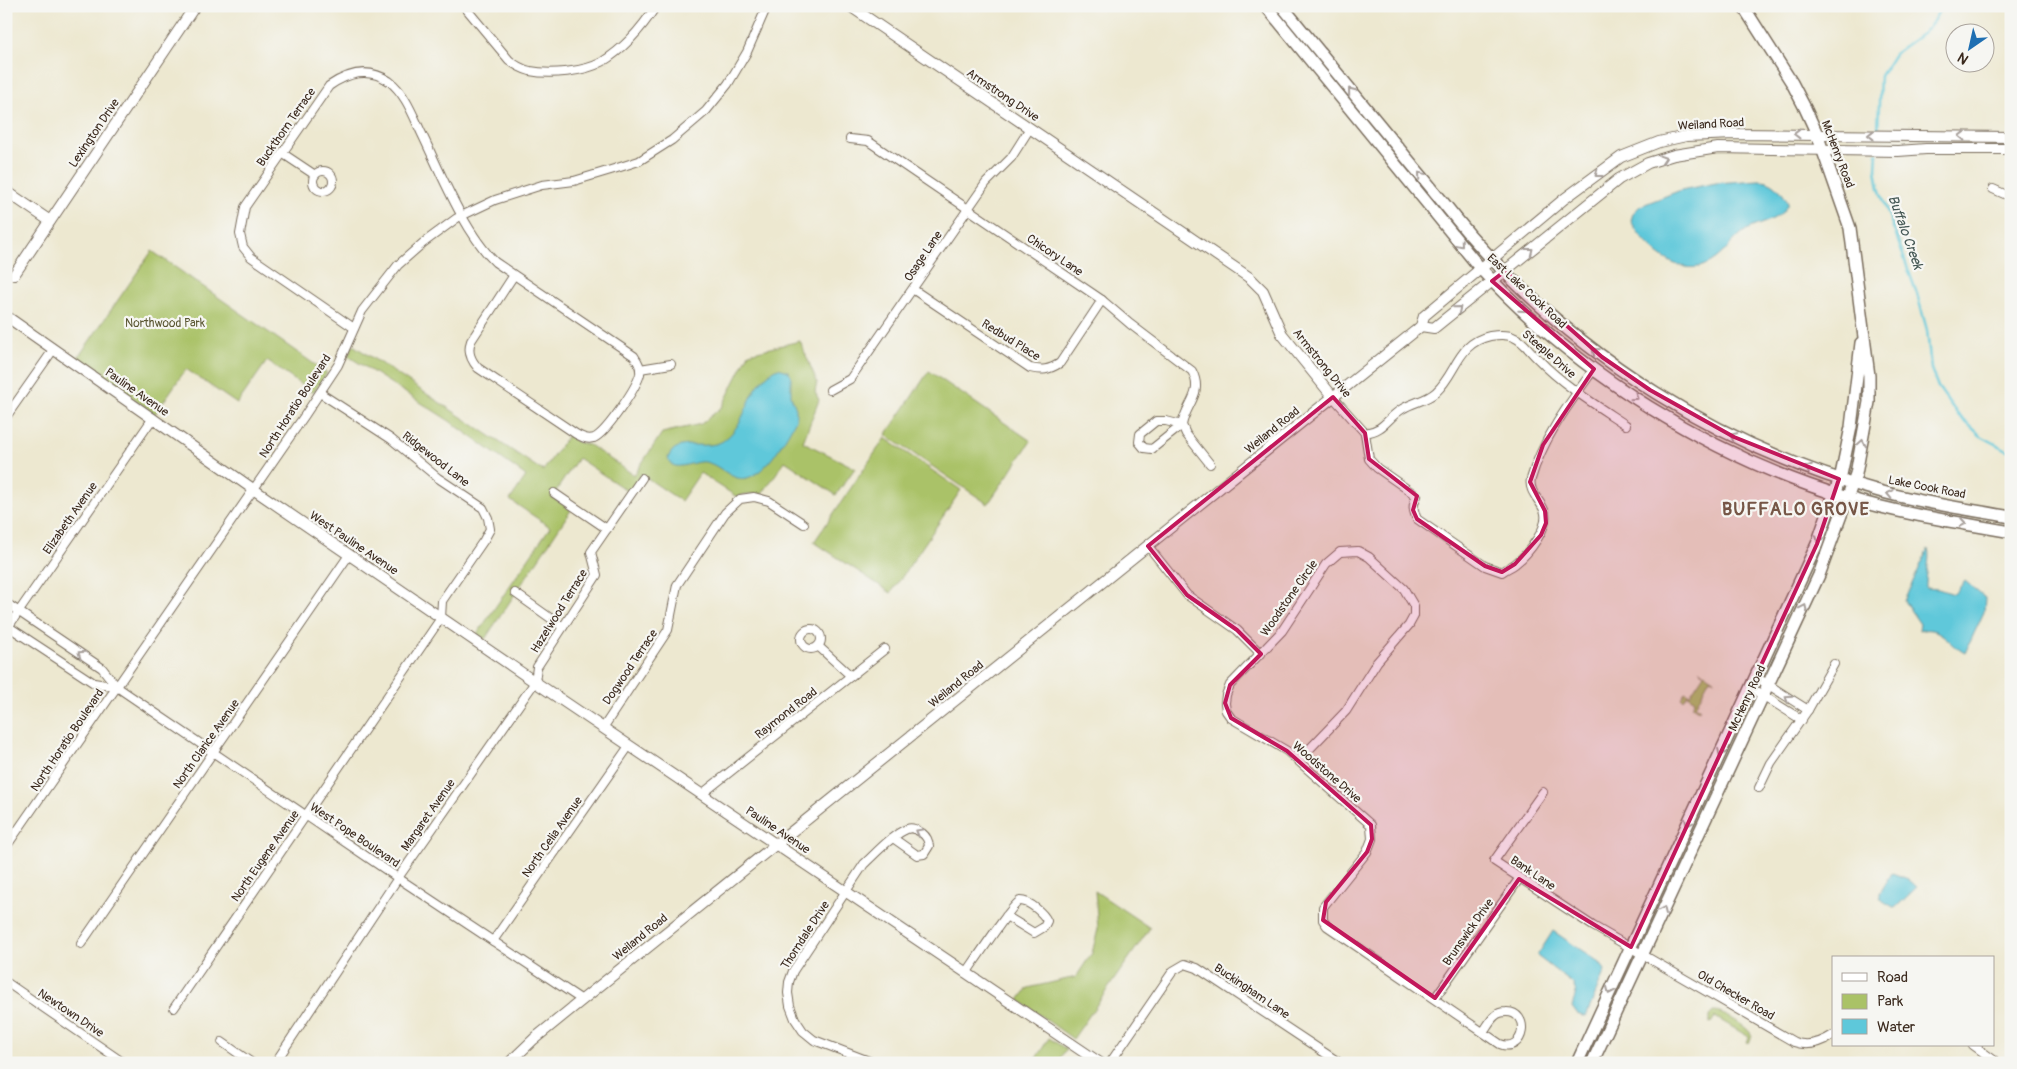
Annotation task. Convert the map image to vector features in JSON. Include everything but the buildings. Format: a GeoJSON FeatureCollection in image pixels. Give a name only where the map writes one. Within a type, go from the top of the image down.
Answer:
{"type":"FeatureCollection","features":[{"type":"Feature","properties":{"kind":"main road","name":"Lexington Drive"},"geometry":{"type":"LineString","coordinates":[[14,275],[195,6]]}},
{"type":"Feature","properties":{"kind":"main road","name":"Armstrong Drive"},"geometry":{"type":"LineString","coordinates":[[850,6],[1250,278],[1263,292],[1282,334],[1333,397]]}},
{"type":"Feature","properties":{"kind":"main road","name":"East Lake Cook Road"},"geometry":{"type":"LineString","coordinates":[[1266,6],[1480,268],[1554,336],[1594,369],[1646,404],[1702,437],[1753,462],[1848,498]]}},
{"type":"Feature","properties":{"kind":"main road","name":"East Lake Cook Road"},"geometry":{"type":"LineString","coordinates":[[1282,6],[1470,235],[1528,294],[1602,357],[1650,390],[1729,435],[1777,456],[1839,479]]}},
{"type":"Feature","properties":{"kind":"main road","name":"McHenry Road"},"geometry":{"type":"LineString","coordinates":[[1592,1063],[1819,576],[1856,474],[1869,402],[1869,376],[1850,228],[1817,134],[1792,83],[1743,6]]}},
{"type":"Feature","properties":{"kind":"main road","name":"Weiland Road"},"geometry":{"type":"LineString","coordinates":[[509,1063],[534,1039],[582,1000],[1421,326],[1424,316],[1480,268],[1564,199],[1621,157],[1640,149],[1686,136],[1817,134],[2009,137]]}},
{"type":"Feature","properties":{"kind":"main road","name":"Weiland Road"},"geometry":{"type":"LineString","coordinates":[[1421,326],[1434,328],[1619,179],[1648,163],[1674,155],[1718,148],[1898,151],[1926,149],[2011,149]]}},
{"type":"Feature","properties":{"kind":"main road"},"geometry":{"type":"LineString","coordinates":[[6,192],[50,221]]}},
{"type":"Feature","properties":{"kind":"main road","name":"Pauline Avenue"},"geometry":{"type":"LineString","coordinates":[[6,316],[253,489]]}},
{"type":"Feature","properties":{"kind":"main road","name":"McHenry Road"},"geometry":{"type":"LineString","coordinates":[[1577,1063],[1817,544],[1839,479],[1851,427],[1863,329]]}},
{"type":"Feature","properties":{"kind":"main road","name":"Lake Cook Road"},"geometry":{"type":"LineString","coordinates":[[1839,479],[1927,502],[2011,517]]}},
{"type":"Feature","properties":{"kind":"main road","name":"West Pauline Avenue"},"geometry":{"type":"LineString","coordinates":[[253,489],[442,618]]}},
{"type":"Feature","properties":{"kind":"main road"},"geometry":{"type":"LineString","coordinates":[[1848,498],[1916,514],[2011,532]]}},
{"type":"Feature","properties":{"kind":"main road","name":"Pauline Avenue"},"geometry":{"type":"LineString","coordinates":[[442,618],[1100,1063]]}},
{"type":"Feature","properties":{"kind":"street"},"geometry":{"type":"LineString","coordinates":[[464,6],[509,60],[516,65],[528,71],[560,73],[601,63],[636,34],[646,23],[656,6]]}},
{"type":"Feature","properties":{"kind":"street","name":"North Horatio Boulevard"},"geometry":{"type":"LineString","coordinates":[[6,847],[320,393],[338,365],[362,311],[398,265],[423,243],[463,215],[495,200],[542,185],[574,181],[631,164],[672,140],[706,112],[728,84],[747,52],[767,6]]}},
{"type":"Feature","properties":{"kind":"street","name":"Buckthorn Terrace"},"geometry":{"type":"LineString","coordinates":[[354,328],[251,256],[243,247],[240,234],[245,207],[329,86],[340,78],[365,72],[378,75],[389,81],[402,95],[463,215],[485,252],[494,262],[634,356],[640,369]]}},
{"type":"Feature","properties":{"kind":"street","name":"Osage Lane"},"geometry":{"type":"LineString","coordinates":[[830,390],[850,379],[878,337],[914,290],[986,183],[1011,158],[1030,128]]}},
{"type":"Feature","properties":{"kind":"street","name":"Chicory Lane"},"geometry":{"type":"LineString","coordinates":[[850,139],[868,141],[969,209],[1102,300],[1130,324],[1192,371],[1196,378],[1196,395],[1187,409],[1182,425],[1152,449],[1144,448],[1139,442],[1141,432],[1156,421],[1166,421],[1182,425]]}},
{"type":"Feature","properties":{"kind":"street"},"geometry":{"type":"LineString","coordinates":[[282,152],[315,175]]}},
{"type":"Feature","properties":{"kind":"street"},"geometry":{"type":"LineString","coordinates":[[1993,189],[2011,196]]}},
{"type":"Feature","properties":{"kind":"street"},"geometry":{"type":"LineString","coordinates":[[514,275],[471,341],[468,348],[469,355],[478,368],[576,434],[586,439],[595,438],[604,432],[637,382],[640,369],[671,364]]}},
{"type":"Feature","properties":{"kind":"street","name":"Redbud Place"},"geometry":{"type":"LineString","coordinates":[[914,290],[1030,368],[1040,371],[1051,369],[1060,363],[1102,300]]}},
{"type":"Feature","properties":{"kind":"street","name":"Steeple Drive"},"geometry":{"type":"LineString","coordinates":[[1365,434],[1377,431],[1404,408],[1422,402],[1436,392],[1447,379],[1465,350],[1483,338],[1497,335],[1513,337],[1523,342],[1548,369],[1626,426]]}},
{"type":"Feature","properties":{"kind":"street"},"geometry":{"type":"LineString","coordinates":[[6,417],[53,350]]}},
{"type":"Feature","properties":{"kind":"street","name":"Armstrong Drive"},"geometry":{"type":"LineString","coordinates":[[1333,397],[1365,434],[1370,459],[1377,468],[1417,496],[1413,502],[1413,510],[1417,519],[1485,566],[1502,572],[1516,564],[1541,535],[1546,523],[1545,511],[1534,494],[1530,482],[1543,445],[1594,369]]}},
{"type":"Feature","properties":{"kind":"street","name":"Ridgewood Lane"},"geometry":{"type":"LineString","coordinates":[[320,393],[391,439],[438,478],[483,508],[488,518],[490,529],[442,602],[442,618]]}},
{"type":"Feature","properties":{"kind":"street","name":"Elizabeth Avenue"},"geometry":{"type":"LineString","coordinates":[[7,628],[153,418]]}},
{"type":"Feature","properties":{"kind":"street"},"geometry":{"type":"LineString","coordinates":[[1182,425],[1186,434],[1210,464]]}},
{"type":"Feature","properties":{"kind":"street","name":"Hazelwood Terrace"},"geometry":{"type":"LineString","coordinates":[[535,682],[537,667],[597,575],[591,552],[642,478]]}},
{"type":"Feature","properties":{"kind":"street"},"geometry":{"type":"LineString","coordinates":[[554,493],[607,529]]}},
{"type":"Feature","properties":{"kind":"street","name":"Dogwood Terrace"},"geometry":{"type":"LineString","coordinates":[[603,728],[668,630],[677,585],[725,513],[740,499],[754,497],[770,502],[804,524]]}},
{"type":"Feature","properties":{"kind":"street"},"geometry":{"type":"LineString","coordinates":[[1148,546],[1187,595],[1237,630],[1261,654]]}},
{"type":"Feature","properties":{"kind":"street","name":"Woodstone Circle"},"geometry":{"type":"LineString","coordinates":[[1261,654],[1282,631],[1326,564],[1340,552],[1358,551],[1369,557],[1404,589],[1414,606],[1414,616],[1409,626],[1377,662],[1353,703],[1299,760]]}},
{"type":"Feature","properties":{"kind":"street","name":"North Clarice Avenue"},"geometry":{"type":"LineString","coordinates":[[81,944],[349,555]]}},
{"type":"Feature","properties":{"kind":"street"},"geometry":{"type":"LineString","coordinates":[[515,593],[563,627]]}},
{"type":"Feature","properties":{"kind":"street","name":"West Pope Boulevard"},"geometry":{"type":"LineString","coordinates":[[6,603],[102,668],[117,687],[398,878],[582,1000]]}},
{"type":"Feature","properties":{"kind":"street","name":"North Eugene Avenue"},"geometry":{"type":"LineString","coordinates":[[174,1008],[442,618]]}},
{"type":"Feature","properties":{"kind":"street","name":"West Pope Boulevard"},"geometry":{"type":"LineString","coordinates":[[7,628],[94,683],[117,687]]}},
{"type":"Feature","properties":{"kind":"street"},"geometry":{"type":"LineString","coordinates":[[818,646],[851,676]]}},
{"type":"Feature","properties":{"kind":"street","name":"Raymond Road"},"geometry":{"type":"LineString","coordinates":[[702,794],[885,649]]}},
{"type":"Feature","properties":{"kind":"street","name":"Woodstone Drive"},"geometry":{"type":"LineString","coordinates":[[1261,654],[1230,685],[1226,695],[1226,711],[1231,718],[1299,760],[1371,825],[1372,839],[1366,852],[1326,902],[1323,907],[1323,920],[1327,926],[1435,998]]}},
{"type":"Feature","properties":{"kind":"street"},"geometry":{"type":"LineString","coordinates":[[1759,788],[1771,762],[1802,720],[1834,664]]}},
{"type":"Feature","properties":{"kind":"street"},"geometry":{"type":"LineString","coordinates":[[1756,677],[1808,710]]}},
{"type":"Feature","properties":{"kind":"street","name":"Margaret Avenue"},"geometry":{"type":"LineString","coordinates":[[275,1063],[398,878],[535,682]]}},
{"type":"Feature","properties":{"kind":"street"},"geometry":{"type":"LineString","coordinates":[[1751,688],[1802,720]]}},
{"type":"Feature","properties":{"kind":"street","name":"North Celia Avenue"},"geometry":{"type":"LineString","coordinates":[[493,941],[629,746]]}},
{"type":"Feature","properties":{"kind":"street","name":"Bank Lane"},"geometry":{"type":"LineString","coordinates":[[1543,792],[1494,861],[1592,926],[1631,947]]}},
{"type":"Feature","properties":{"kind":"street","name":"Thorndale Drive"},"geometry":{"type":"LineString","coordinates":[[874,1063],[814,1040],[803,1031],[790,1006],[788,982],[793,971],[864,864],[894,838]]}},
{"type":"Feature","properties":{"kind":"street","name":"Brunswick Drive"},"geometry":{"type":"LineString","coordinates":[[1435,998],[1519,879]]}},
{"type":"Feature","properties":{"kind":"street"},"geometry":{"type":"LineString","coordinates":[[967,972],[1006,916],[1016,903],[1020,901],[1027,903],[1044,916],[1047,921],[1044,927],[1034,934],[1006,916]]}},
{"type":"Feature","properties":{"kind":"street","name":"Old Checker Road"},"geometry":{"type":"LineString","coordinates":[[1631,947],[1794,1042],[1810,1045],[1826,1040],[1832,1036]]}},
{"type":"Feature","properties":{"kind":"street","name":"Buckingham Lane"},"geometry":{"type":"LineString","coordinates":[[1110,1063],[1173,971],[1185,964],[1197,968],[1340,1063]]}},
{"type":"Feature","properties":{"kind":"street","name":"Newtown Drive"},"geometry":{"type":"LineString","coordinates":[[6,982],[124,1063]]}},
{"type":"Feature","properties":{"kind":"street"},"geometry":{"type":"LineString","coordinates":[[1435,998],[1483,1032],[1505,1046],[1519,1039],[1523,1029],[1522,1023],[1515,1014],[1504,1012],[1494,1017],[1483,1032]]}},
{"type":"Feature","properties":{"kind":"street"},"geometry":{"type":"LineString","coordinates":[[222,1042],[252,1063]]}},
{"type":"Feature","properties":{"kind":"street"},"geometry":{"type":"LineString","coordinates":[[1974,1046],[1998,1063]]}},
{"type":"Feature","properties":{"kind":"highlighted area"},"geometry":{"type":"Polygon","coordinates":[[[1505,271],[1602,357],[1650,390],[1734,437],[1839,479],[1817,544],[1631,947],[1519,879],[1435,998],[1323,920],[1326,902],[1367,852],[1372,839],[1371,825],[1287,751],[1231,718],[1225,703],[1230,685],[1261,654],[1237,630],[1187,595],[1148,546],[1333,397],[1365,433],[1369,459],[1417,496],[1413,510],[1417,519],[1485,566],[1502,572],[1515,564],[1541,535],[1546,523],[1545,511],[1530,482],[1543,445],[1594,369],[1492,281],[1505,271]]]}},
{"type":"Feature","properties":{"kind":"green space","name":"Northwood Park"},"geometry":{"type":"Polygon","coordinates":[[[152,251],[327,373],[313,393],[267,361],[237,404],[186,369],[155,414],[77,359],[152,251]]]}},
{"type":"Feature","properties":{"kind":"green space"},"geometry":{"type":"Polygon","coordinates":[[[800,341],[817,382],[815,392],[819,400],[803,442],[855,468],[836,495],[785,461],[762,494],[746,494],[737,497],[700,473],[681,501],[641,474],[629,492],[578,458],[552,497],[571,510],[485,639],[477,634],[550,527],[510,500],[526,476],[448,420],[348,356],[353,345],[543,471],[568,435],[577,442],[589,445],[634,475],[662,433],[701,424],[722,407],[749,353],[800,341]]]}},
{"type":"Feature","properties":{"kind":"green space"},"geometry":{"type":"Polygon","coordinates":[[[929,371],[1031,441],[988,504],[886,435],[929,371]]]}},
{"type":"Feature","properties":{"kind":"green space"},"geometry":{"type":"Polygon","coordinates":[[[885,438],[961,490],[891,593],[814,542],[885,438]]]}},
{"type":"Feature","properties":{"kind":"green space"},"geometry":{"type":"Polygon","coordinates":[[[1700,670],[1715,680],[1710,678],[1695,706],[1700,709],[1698,710],[1692,706],[1695,700],[1687,695],[1683,700],[1681,698],[1685,692],[1690,695],[1704,674],[1700,670]]]}},
{"type":"Feature","properties":{"kind":"green space"},"geometry":{"type":"Polygon","coordinates":[[[1095,891],[1150,928],[1073,1039],[1019,1000],[1028,988],[1076,977],[1092,953],[1098,929],[1095,891]]]}},
{"type":"Feature","properties":{"kind":"green space"},"geometry":{"type":"Polygon","coordinates":[[[1713,1012],[1729,1017],[1746,1028],[1752,1036],[1749,1043],[1747,1042],[1749,1037],[1715,1017],[1711,1023],[1709,1022],[1709,1016],[1713,1012]]]}},
{"type":"Feature","properties":{"kind":"green space"},"geometry":{"type":"Polygon","coordinates":[[[1049,1038],[1066,1049],[1057,1063],[1033,1063],[1049,1038]]]}},
{"type":"Feature","properties":{"kind":"water"},"geometry":{"type":"Polygon","coordinates":[[[1759,180],[1769,182],[1780,190],[1788,203],[1785,209],[1771,220],[1748,229],[1716,259],[1699,267],[1687,267],[1665,258],[1645,241],[1631,221],[1633,213],[1640,206],[1681,190],[1716,183],[1759,180]]]}},
{"type":"Feature","properties":{"kind":"water"},"geometry":{"type":"Polygon","coordinates":[[[778,368],[788,371],[791,376],[791,396],[796,409],[796,420],[778,450],[761,470],[747,478],[740,478],[734,477],[705,462],[684,466],[674,466],[670,463],[668,458],[672,451],[678,447],[716,444],[723,441],[739,424],[759,384],[767,375],[778,368]]]}},
{"type":"Feature","properties":{"kind":"water"},"geometry":{"type":"Polygon","coordinates":[[[1928,549],[1926,588],[1938,589],[1954,594],[1965,581],[1985,598],[1984,612],[1965,653],[1944,636],[1933,630],[1919,631],[1920,624],[1904,601],[1928,549]]]}},
{"type":"Feature","properties":{"kind":"water"},"geometry":{"type":"Polygon","coordinates":[[[1892,873],[1908,879],[1917,887],[1895,908],[1880,897],[1880,893],[1892,873]]]}},
{"type":"Feature","properties":{"kind":"water"},"geometry":{"type":"Polygon","coordinates":[[[1553,931],[1599,962],[1605,970],[1586,1017],[1577,1014],[1572,1007],[1576,992],[1573,984],[1537,956],[1553,931]]]}},
{"type":"Feature","properties":{"kind":"waterway","name":"Buffalo Creek"},"geometry":{"type":"LineString","coordinates":[[1878,132],[1880,76],[1894,54],[1923,33],[1932,23],[1942,6]]}},
{"type":"Feature","properties":{"kind":"waterway","name":"Buffalo Creek"},"geometry":{"type":"LineString","coordinates":[[1877,153],[1876,169],[1879,188],[1917,294],[1927,330],[1931,369],[1938,387],[1958,415],[1981,436],[2011,452]]}},
{"type":"Feature","properties":{"kind":"district","name":"BUFFALO GROVE"},"geometry":{"type":"Point","coordinates":[1796,509]}}]}
